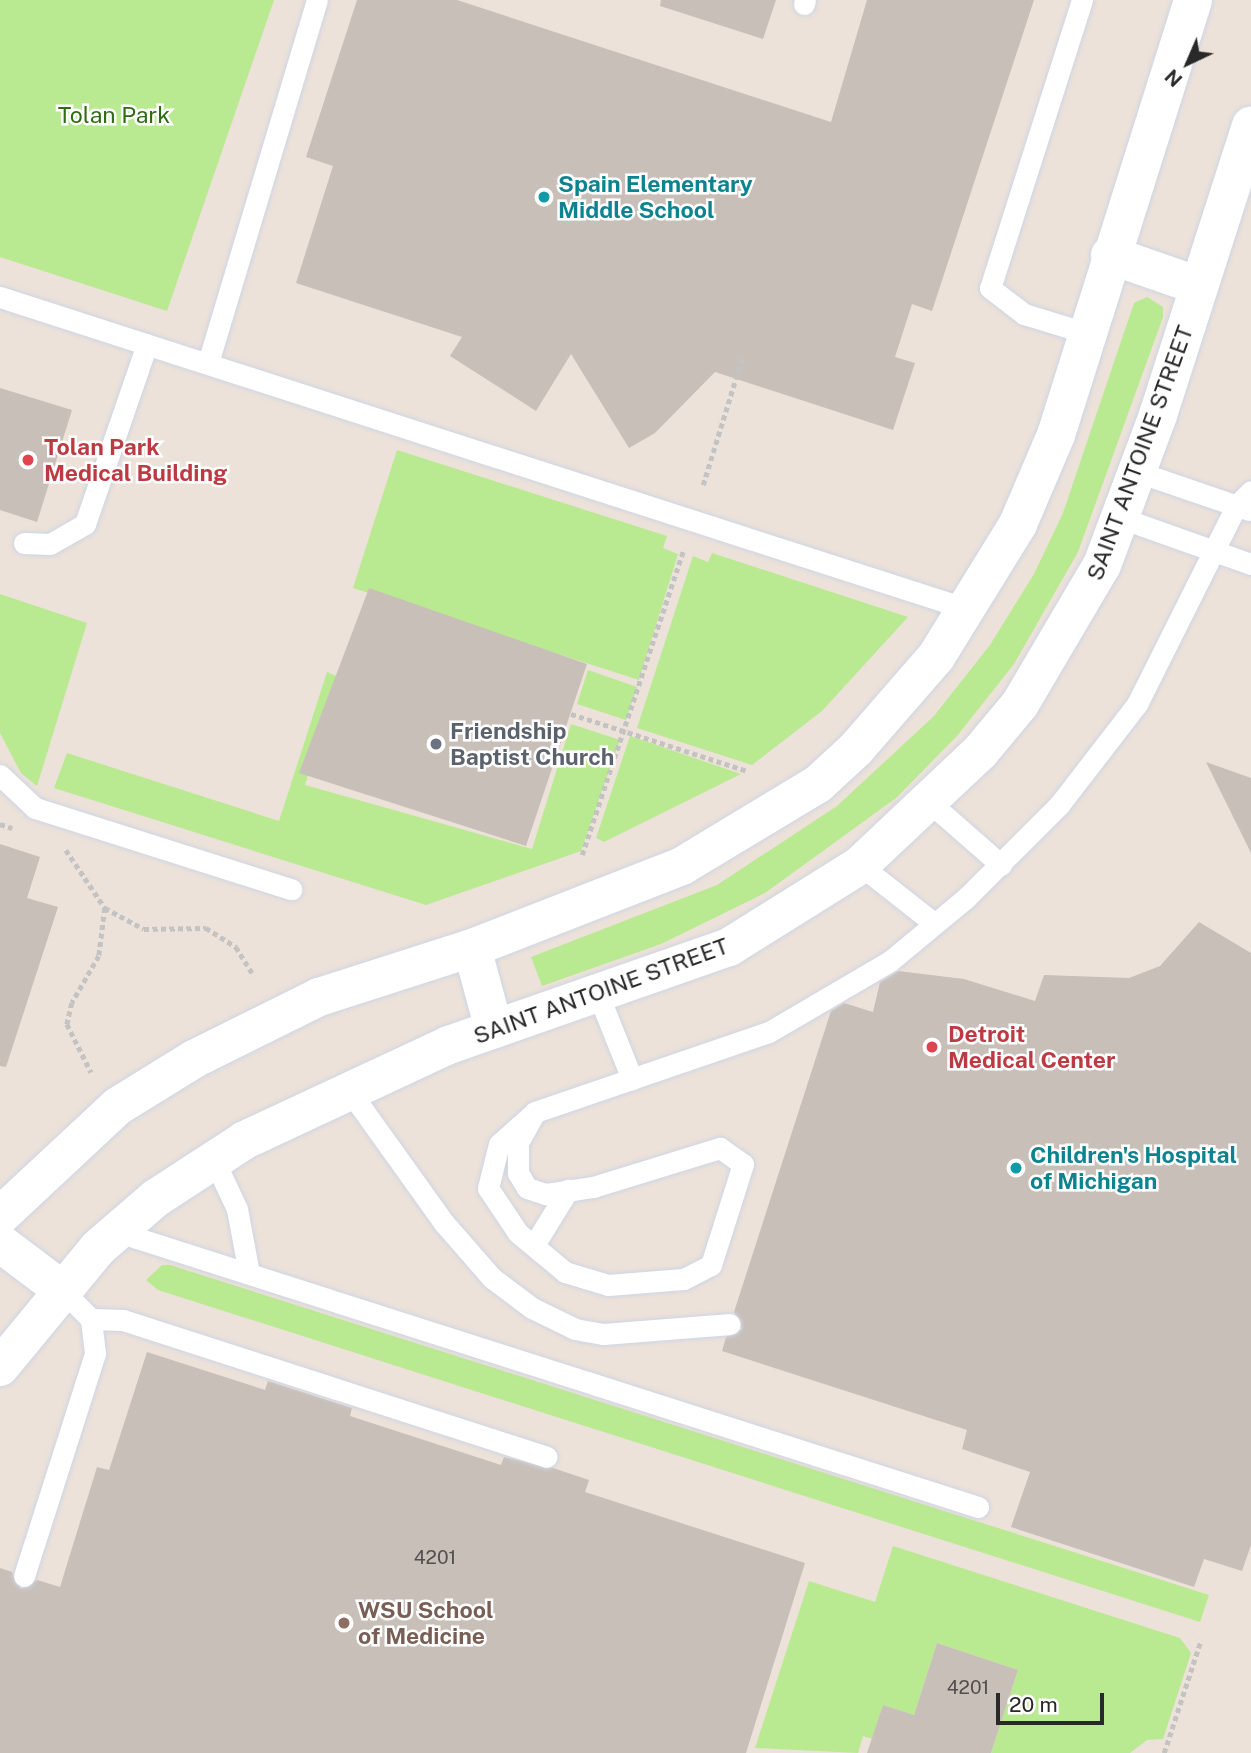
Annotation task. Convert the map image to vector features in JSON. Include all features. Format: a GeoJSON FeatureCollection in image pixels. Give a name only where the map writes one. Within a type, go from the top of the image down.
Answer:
{"type":"FeatureCollection","features":[{"type":"Feature","properties":{"kind":"street"},"geometry":{"type":"LineString","coordinates":[[0,1216],[118,1106],[194,1059],[319,997],[472,948],[682,866],[818,784],[898,703],[970,610],[1001,561],[1056,435],[1110,255],[1193,0]]}},
{"type":"Feature","properties":{"kind":"street","name":"SAINT ANTOINE STREET"},"geometry":{"type":"LineString","coordinates":[[0,1367],[61,1289],[118,1232],[214,1160],[348,1090],[494,1029],[729,947],[860,865],[928,802],[1020,704],[1079,612],[1121,518],[1138,472],[1251,126]]}},
{"type":"Feature","properties":{"kind":"street"},"geometry":{"type":"LineString","coordinates":[[1110,255],[1199,286]]}},
{"type":"Feature","properties":{"kind":"street"},"geometry":{"type":"LineString","coordinates":[[472,948],[494,1029]]}},
{"type":"Feature","properties":{"kind":"street"},"geometry":{"type":"LineString","coordinates":[[0,1243],[61,1289]]}},
{"type":"Feature","properties":{"kind":"lane"},"geometry":{"type":"LineString","coordinates":[[208,363],[317,0]]}},
{"type":"Feature","properties":{"kind":"lane"},"geometry":{"type":"LineString","coordinates":[[1082,0],[990,288],[1024,314],[1086,332]]}},
{"type":"Feature","properties":{"kind":"lane"},"geometry":{"type":"LineString","coordinates":[[0,297],[970,610]]}},
{"type":"Feature","properties":{"kind":"lane"},"geometry":{"type":"LineString","coordinates":[[24,543],[50,544],[85,524],[147,344]]}},
{"type":"Feature","properties":{"kind":"lane"},"geometry":{"type":"LineString","coordinates":[[535,1112],[518,1143],[518,1173],[527,1188],[568,1191],[720,1148],[743,1164],[711,1265],[683,1279],[608,1285],[565,1272],[534,1245],[488,1188],[499,1144],[535,1112],[769,1032],[890,961],[1000,865],[1059,804],[1137,704],[1215,552],[1246,502],[1138,472]]}},
{"type":"Feature","properties":{"kind":"lane"},"geometry":{"type":"LineString","coordinates":[[1121,518],[1251,564]]}},
{"type":"Feature","properties":{"kind":"lane"},"geometry":{"type":"LineString","coordinates":[[0,775],[35,808],[290,889]]}},
{"type":"Feature","properties":{"kind":"lane"},"geometry":{"type":"LineString","coordinates":[[928,802],[1000,865]]}},
{"type":"Feature","properties":{"kind":"lane"},"geometry":{"type":"LineString","coordinates":[[860,865],[935,924]]}},
{"type":"Feature","properties":{"kind":"lane"},"geometry":{"type":"LineString","coordinates":[[598,994],[632,1079]]}},
{"type":"Feature","properties":{"kind":"lane"},"geometry":{"type":"LineString","coordinates":[[348,1090],[444,1223],[492,1278],[532,1308],[575,1329],[604,1334],[730,1324]]}},
{"type":"Feature","properties":{"kind":"lane"},"geometry":{"type":"LineString","coordinates":[[214,1160],[237,1209],[249,1273]]}},
{"type":"Feature","properties":{"kind":"lane"},"geometry":{"type":"LineString","coordinates":[[534,1245],[568,1191]]}},
{"type":"Feature","properties":{"kind":"lane"},"geometry":{"type":"LineString","coordinates":[[118,1232],[978,1507]]}},
{"type":"Feature","properties":{"kind":"lane"},"geometry":{"type":"LineString","coordinates":[[24,1576],[94,1353],[91,1319],[61,1289]]}},
{"type":"Feature","properties":{"kind":"lane"},"geometry":{"type":"LineString","coordinates":[[91,1319],[123,1320],[546,1457]]}},
{"type":"Feature","properties":{"kind":"path"},"geometry":{"type":"LineString","coordinates":[[703,485],[743,358]]}},
{"type":"Feature","properties":{"kind":"path"},"geometry":{"type":"LineString","coordinates":[[582,855],[628,728],[684,550]]}},
{"type":"Feature","properties":{"kind":"path"},"geometry":{"type":"LineString","coordinates":[[571,714],[628,728],[748,772]]}},
{"type":"Feature","properties":{"kind":"path"},"geometry":{"type":"LineString","coordinates":[[0,824],[18,831]]}},
{"type":"Feature","properties":{"kind":"path"},"geometry":{"type":"LineString","coordinates":[[62,846],[80,863],[105,908],[144,929],[206,928],[236,947],[254,976]]}},
{"type":"Feature","properties":{"kind":"path"},"geometry":{"type":"LineString","coordinates":[[91,1072],[67,1024],[72,1003],[99,956],[105,908]]}},
{"type":"Feature","properties":{"kind":"path"},"geometry":{"type":"LineString","coordinates":[[1164,1753],[1201,1640]]}},
{"type":"Feature","properties":{"kind":"green space","name":"Tolan Park"},"geometry":{"type":"Polygon","coordinates":[[[0,0],[274,0],[167,311],[0,257],[0,0]]]}},
{"type":"Feature","properties":{"kind":"green space"},"geometry":{"type":"Polygon","coordinates":[[[1147,297],[1163,307],[1163,317],[1078,552],[1014,664],[957,736],[896,798],[765,893],[661,944],[542,986],[531,957],[717,885],[837,806],[934,716],[990,645],[1034,574],[1063,513],[1134,303],[1147,297]]]}},
{"type":"Feature","properties":{"kind":"green space"},"geometry":{"type":"Polygon","coordinates":[[[397,450],[667,536],[663,548],[678,554],[639,680],[353,588],[397,450]]]}},
{"type":"Feature","properties":{"kind":"green space"},"geometry":{"type":"Polygon","coordinates":[[[712,553],[908,617],[822,711],[752,765],[637,728],[693,556],[708,562],[712,553]]]}},
{"type":"Feature","properties":{"kind":"green space"},"geometry":{"type":"Polygon","coordinates":[[[0,594],[87,623],[37,786],[21,773],[0,733],[0,594]]]}},
{"type":"Feature","properties":{"kind":"green space"},"geometry":{"type":"Polygon","coordinates":[[[588,670],[637,687],[626,720],[577,704],[588,670]]]}},
{"type":"Feature","properties":{"kind":"green space"},"geometry":{"type":"Polygon","coordinates":[[[327,672],[339,677],[305,785],[532,849],[571,724],[620,740],[581,851],[426,905],[54,788],[67,753],[279,821],[327,672]]]}},
{"type":"Feature","properties":{"kind":"green space"},"geometry":{"type":"Polygon","coordinates":[[[630,736],[741,774],[604,842],[596,838],[630,736]]]}},
{"type":"Feature","properties":{"kind":"green space"},"geometry":{"type":"Polygon","coordinates":[[[162,1265],[170,1265],[1209,1595],[1200,1622],[158,1290],[146,1280],[162,1265]]]}},
{"type":"Feature","properties":{"kind":"green space"},"geometry":{"type":"Polygon","coordinates":[[[893,1546],[1180,1638],[1191,1653],[1163,1739],[1147,1740],[1130,1753],[991,1753],[1018,1670],[937,1643],[914,1715],[883,1705],[872,1739],[863,1736],[858,1753],[755,1748],[809,1581],[875,1602],[893,1546]]]}},
{"type":"Feature","properties":{"kind":"building","name":"Spain Elementary Middle School"},"geometry":{"type":"Polygon","coordinates":[[[357,0],[457,0],[831,122],[867,0],[1034,0],[932,311],[912,304],[895,357],[915,363],[893,430],[715,372],[655,433],[629,448],[571,354],[536,411],[450,356],[462,337],[296,283],[333,166],[306,157],[357,0]]]}},
{"type":"Feature","properties":{"kind":"building"},"geometry":{"type":"Polygon","coordinates":[[[661,0],[776,0],[763,39],[660,6],[661,0]]]}},
{"type":"Feature","properties":{"kind":"building","name":"Tolan Park Medical Building"},"geometry":{"type":"Polygon","coordinates":[[[0,388],[72,410],[37,522],[0,510],[0,388]]]}},
{"type":"Feature","properties":{"kind":"building","name":"Friendship Baptist Church"},"geometry":{"type":"Polygon","coordinates":[[[369,588],[587,664],[526,846],[299,773],[369,588]]]}},
{"type":"Feature","properties":{"kind":"building"},"geometry":{"type":"Polygon","coordinates":[[[1206,762],[1251,778],[1251,853],[1206,762]]]}},
{"type":"Feature","properties":{"kind":"building"},"geometry":{"type":"Polygon","coordinates":[[[0,844],[40,857],[27,898],[58,907],[6,1067],[0,1066],[0,844]]]}},
{"type":"Feature","properties":{"kind":"building","name":"Children's Hospital of Michigan"},"geometry":{"type":"Polygon","coordinates":[[[1199,922],[1251,953],[1251,1545],[1242,1571],[1204,1559],[1194,1587],[1011,1527],[1030,1472],[962,1449],[967,1430],[722,1351],[726,1337],[742,1329],[734,1312],[831,1011],[844,1003],[873,1012],[880,982],[898,971],[964,979],[1035,1001],[1044,975],[1129,978],[1160,966],[1199,922]]]}},
{"type":"Feature","properties":{"kind":"building","name":"WSU School of Medicine"},"geometry":{"type":"Polygon","coordinates":[[[147,1352],[265,1390],[268,1381],[352,1408],[350,1416],[501,1465],[504,1457],[553,1468],[589,1480],[585,1492],[805,1563],[746,1753],[0,1753],[0,1568],[12,1572],[21,1589],[37,1580],[60,1587],[97,1467],[109,1470],[147,1352]]]}},
{"type":"Feature","properties":{"kind":"building"},"geometry":{"type":"Polygon","coordinates":[[[937,1643],[1018,1670],[991,1753],[867,1753],[883,1705],[914,1715],[937,1643]]]}},
{"type":"Feature","properties":{"kind":"place","name":"Spain Elementary Middle School"},"geometry":{"type":"Point","coordinates":[544,197]}},
{"type":"Feature","properties":{"kind":"place","name":"Tolan Park Medical Building"},"geometry":{"type":"Point","coordinates":[28,460]}},
{"type":"Feature","properties":{"kind":"place","name":"Friendship Baptist Church"},"geometry":{"type":"Point","coordinates":[436,744]}},
{"type":"Feature","properties":{"kind":"place","name":"Detroit Medical Center"},"geometry":{"type":"Point","coordinates":[932,1047]}},
{"type":"Feature","properties":{"kind":"place","name":"Children's Hospital of Michigan"},"geometry":{"type":"Point","coordinates":[1016,1168]}},
{"type":"Feature","properties":{"kind":"place","name":"WSU School of Medicine"},"geometry":{"type":"Point","coordinates":[344,1623]}}]}
